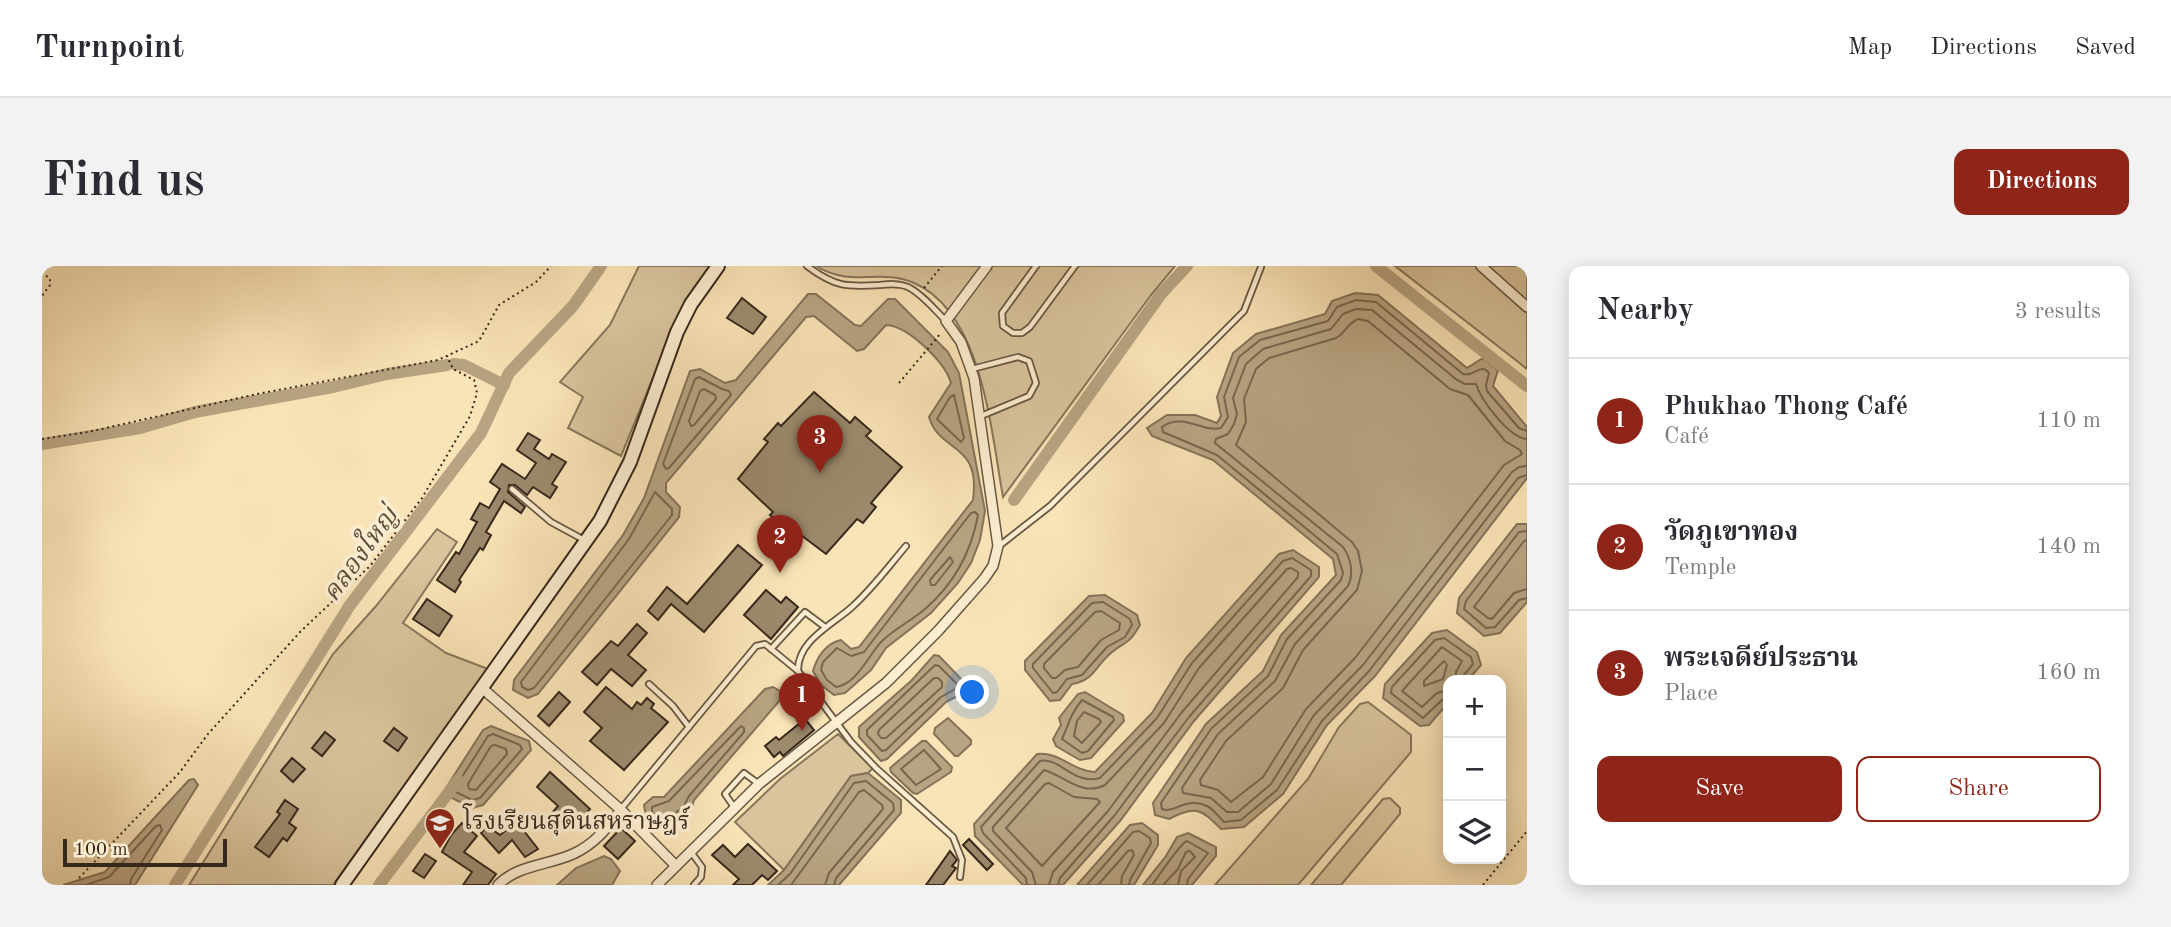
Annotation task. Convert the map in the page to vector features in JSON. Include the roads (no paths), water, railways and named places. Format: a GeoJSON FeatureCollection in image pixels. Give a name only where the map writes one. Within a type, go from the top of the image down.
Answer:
{"type":"FeatureCollection","features":[{"type":"Feature","properties":{"kind":"street"},"geometry":{"type":"LineString","coordinates":[[342,885],[586,541],[620,486],[677,332],[691,304],[719,266]]}},
{"type":"Feature","properties":{"kind":"street"},"geometry":{"type":"LineString","coordinates":[[657,885],[759,784],[886,683],[938,631],[993,566],[998,546],[981,416],[971,369],[961,342],[946,321],[987,266]]}},
{"type":"Feature","properties":{"kind":"street"},"geometry":{"type":"LineString","coordinates":[[1481,266],[1527,307]]}},
{"type":"Feature","properties":{"kind":"street"},"geometry":{"type":"LineString","coordinates":[[482,688],[621,810],[676,866]]}},
{"type":"Feature","properties":{"kind":"street"},"geometry":{"type":"LineString","coordinates":[[498,885],[516,873],[572,855],[591,845],[621,810]]}},
{"type":"Feature","properties":{"kind":"lane"},"geometry":{"type":"LineString","coordinates":[[807,266],[835,283],[853,286],[905,285],[946,321]]}},
{"type":"Feature","properties":{"kind":"lane"},"geometry":{"type":"LineString","coordinates":[[1036,266],[1002,313],[1003,326],[1013,333],[1022,333],[1030,327],[1073,267]]}},
{"type":"Feature","properties":{"kind":"lane"},"geometry":{"type":"LineString","coordinates":[[998,546],[1050,506],[1244,311],[1261,267]]}},
{"type":"Feature","properties":{"kind":"lane"},"geometry":{"type":"LineString","coordinates":[[971,369],[1018,357],[1029,361],[1036,383],[1029,396],[981,416]]}},
{"type":"Feature","properties":{"kind":"lane"},"geometry":{"type":"LineString","coordinates":[[512,489],[551,522],[586,541]]}},
{"type":"Feature","properties":{"kind":"lane"},"geometry":{"type":"LineString","coordinates":[[798,671],[801,654],[825,627],[852,607],[906,546]]}},
{"type":"Feature","properties":{"kind":"lane"},"geometry":{"type":"LineString","coordinates":[[771,649],[805,612],[825,627]]}},
{"type":"Feature","properties":{"kind":"lane"},"geometry":{"type":"LineString","coordinates":[[621,810],[757,646],[765,644],[798,671],[852,742],[877,769],[953,836],[962,860],[960,877]]}},
{"type":"Feature","properties":{"kind":"lane"},"geometry":{"type":"LineString","coordinates":[[649,684],[673,706],[689,727]]}},
{"type":"Feature","properties":{"kind":"lane"},"geometry":{"type":"LineString","coordinates":[[734,808],[725,794],[744,773],[759,784]]}},
{"type":"Feature","properties":{"kind":"lane"},"geometry":{"type":"LineString","coordinates":[[691,851],[702,867],[701,877],[694,885]]}},
{"type":"Feature","properties":{"kind":"water"},"geometry":{"type":"Polygon","coordinates":[[[1355,293],[1378,295],[1467,368],[1483,358],[1498,370],[1493,386],[1527,427],[1527,478],[1375,676],[1327,725],[1283,794],[1244,827],[1221,829],[1198,811],[1186,812],[1169,819],[1155,815],[1153,803],[1206,724],[1263,671],[1281,635],[1336,575],[1333,559],[1213,460],[1152,436],[1147,428],[1167,415],[1195,415],[1217,423],[1221,416],[1217,397],[1233,353],[1256,334],[1325,314],[1332,301],[1355,293]]]}},
{"type":"Feature","properties":{"kind":"water"},"geometry":{"type":"Polygon","coordinates":[[[808,294],[816,294],[855,325],[861,326],[888,299],[895,299],[948,352],[959,373],[985,511],[980,540],[971,563],[958,583],[931,613],[886,648],[871,670],[845,693],[834,695],[821,685],[813,671],[823,651],[841,640],[851,649],[859,647],[973,500],[974,481],[971,467],[965,458],[934,429],[929,417],[951,383],[941,365],[924,346],[905,332],[886,325],[864,349],[857,351],[814,316],[806,317],[666,483],[666,492],[680,507],[679,517],[538,694],[528,698],[513,690],[514,680],[623,535],[644,498],[690,371],[700,369],[725,383],[736,380],[808,294]]]}},
{"type":"Feature","properties":{"kind":"water"},"geometry":{"type":"Polygon","coordinates":[[[1517,524],[1527,524],[1527,602],[1500,633],[1484,636],[1457,613],[1459,598],[1517,524]]]}},
{"type":"Feature","properties":{"kind":"water"},"geometry":{"type":"Polygon","coordinates":[[[1293,550],[1319,567],[1319,577],[1194,721],[1120,821],[1063,885],[1023,885],[975,836],[974,824],[1037,754],[1052,755],[1079,768],[1095,772],[1152,713],[1186,658],[1279,554],[1293,550]]]}},
{"type":"Feature","properties":{"kind":"water"},"geometry":{"type":"Polygon","coordinates":[[[1105,595],[1137,615],[1140,625],[1129,640],[1106,658],[1090,676],[1072,684],[1060,700],[1050,701],[1025,670],[1025,661],[1089,596],[1105,595]]]}},
{"type":"Feature","properties":{"kind":"water"},"geometry":{"type":"Polygon","coordinates":[[[1447,630],[1477,652],[1481,665],[1472,675],[1443,675],[1443,709],[1429,725],[1420,726],[1383,698],[1385,684],[1432,633],[1447,630]]]}},
{"type":"Feature","properties":{"kind":"water"},"geometry":{"type":"Polygon","coordinates":[[[934,655],[939,656],[968,686],[967,691],[946,702],[887,759],[881,761],[859,737],[859,727],[912,680],[934,655]]]}},
{"type":"Feature","properties":{"kind":"water"},"geometry":{"type":"Polygon","coordinates":[[[773,687],[780,691],[781,699],[694,800],[691,810],[666,831],[650,822],[644,805],[653,797],[664,797],[765,689],[773,687]]]}},
{"type":"Feature","properties":{"kind":"water"},"geometry":{"type":"Polygon","coordinates":[[[1085,692],[1123,715],[1124,721],[1091,758],[1080,760],[1056,746],[1053,739],[1061,725],[1059,718],[1078,694],[1085,692]]]}},
{"type":"Feature","properties":{"kind":"water"},"geometry":{"type":"Polygon","coordinates":[[[948,718],[971,740],[971,744],[958,756],[934,734],[935,728],[948,718]]]}},
{"type":"Feature","properties":{"kind":"water"},"geometry":{"type":"Polygon","coordinates":[[[491,726],[529,741],[531,750],[483,805],[472,808],[450,797],[446,788],[483,730],[491,726]]]}},
{"type":"Feature","properties":{"kind":"water"},"geometry":{"type":"Polygon","coordinates":[[[922,741],[926,741],[952,767],[951,772],[917,794],[891,772],[890,768],[922,741]]]}},
{"type":"Feature","properties":{"kind":"water"},"geometry":{"type":"Polygon","coordinates":[[[868,773],[901,800],[901,813],[839,885],[768,885],[784,870],[851,776],[868,773]]]}},
{"type":"Feature","properties":{"kind":"water"},"geometry":{"type":"Polygon","coordinates":[[[194,779],[198,785],[135,885],[63,885],[105,872],[189,780],[194,779]]]}},
{"type":"Feature","properties":{"kind":"water"},"geometry":{"type":"Polygon","coordinates":[[[1142,823],[1158,835],[1158,845],[1134,885],[1077,885],[1130,825],[1142,823]]]}},
{"type":"Feature","properties":{"kind":"water"},"geometry":{"type":"Polygon","coordinates":[[[1188,833],[1216,847],[1216,856],[1192,885],[1143,885],[1177,837],[1188,833]]]}},
{"type":"Feature","properties":{"kind":"water"},"geometry":{"type":"Polygon","coordinates":[[[604,856],[611,859],[620,871],[612,885],[557,885],[576,868],[604,856]]]}},
{"type":"Feature","properties":{"kind":"waterway","name":"คลองใหญ่"},"geometry":{"type":"LineString","coordinates":[[175,885],[350,605],[481,433],[509,373],[573,306],[601,266]]}},
{"type":"Feature","properties":{"kind":"waterway"},"geometry":{"type":"LineString","coordinates":[[1014,500],[1161,294],[1187,266]]}},
{"type":"Feature","properties":{"kind":"waterway"},"geometry":{"type":"LineString","coordinates":[[1376,266],[1527,386]]}},
{"type":"Feature","properties":{"kind":"waterway"},"geometry":{"type":"LineString","coordinates":[[454,364],[464,365],[504,385]]}},
{"type":"Feature","properties":{"kind":"waterway"},"geometry":{"type":"LineString","coordinates":[[42,444],[140,428],[195,412],[333,387],[387,374],[447,365]]}},
{"type":"Feature","properties":{"kind":"waterway"},"geometry":{"type":"LineString","coordinates":[[379,885],[458,780]]}},
{"type":"Feature","properties":{"kind":"place","name":"พระเจดีย์ประธาน"},"geometry":{"type":"Point","coordinates":[820,473]}},
{"type":"Feature","properties":{"kind":"place","name":"วัดภูเขาทอง"},"geometry":{"type":"Point","coordinates":[780,573]}},
{"type":"Feature","properties":{"kind":"place","name":"Phukhao Thong Café"},"geometry":{"type":"Point","coordinates":[802,731]}},
{"type":"Feature","properties":{"kind":"place","name":"โรงเรียนสุดินสหราษฎร์"},"geometry":{"type":"Point","coordinates":[440,850]}}]}
